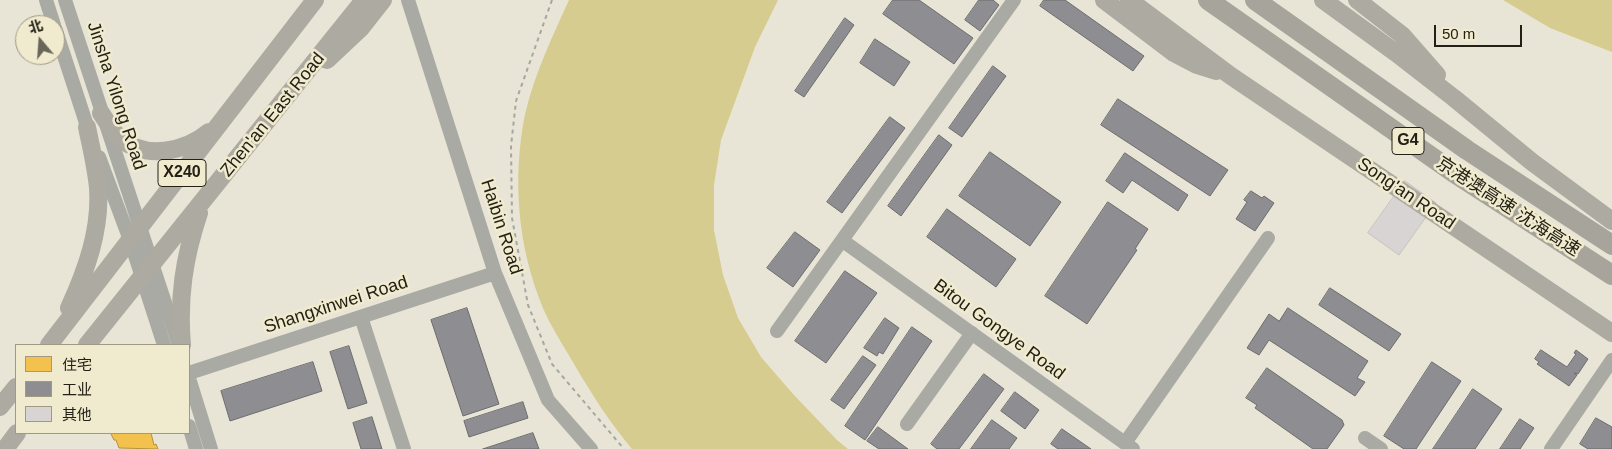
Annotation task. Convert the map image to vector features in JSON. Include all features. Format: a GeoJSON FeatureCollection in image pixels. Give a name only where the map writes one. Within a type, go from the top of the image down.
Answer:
{"type":"FeatureCollection","features":[{"type":"Feature","properties":{"kind":"highway","name":"京港澳高速 沈海高速"},"geometry":{"type":"LineString","coordinates":[[1208,0],[1453,172],[1612,275]]}},
{"type":"Feature","properties":{"kind":"highway","name":"京港澳高速 沈海高速"},"geometry":{"type":"LineString","coordinates":[[1255,0],[1466,150],[1612,245]]}},
{"type":"Feature","properties":{"kind":"main road","name":"Zhen'an East Road"},"geometry":{"type":"LineString","coordinates":[[53,340],[315,0]]}},
{"type":"Feature","properties":{"kind":"main road","name":"Zhen'an East Road"},"geometry":{"type":"LineString","coordinates":[[88,344],[364,0]]}},
{"type":"Feature","properties":{"kind":"main road"},"geometry":{"type":"LineString","coordinates":[[294,88],[353,37],[384,0]]}},
{"type":"Feature","properties":{"kind":"main road"},"geometry":{"type":"LineString","coordinates":[[1104,0],[1174,53],[1186,60],[1231,76]]}},
{"type":"Feature","properties":{"kind":"main road","name":"Song'an Road"},"geometry":{"type":"LineString","coordinates":[[1128,0],[1231,76],[1612,333]]}},
{"type":"Feature","properties":{"kind":"main road"},"geometry":{"type":"LineString","coordinates":[[1324,0],[1454,98],[1532,162],[1612,221]]}},
{"type":"Feature","properties":{"kind":"main road"},"geometry":{"type":"LineString","coordinates":[[1356,0],[1402,35],[1454,98]]}},
{"type":"Feature","properties":{"kind":"main road"},"geometry":{"type":"LineString","coordinates":[[101,113],[119,138],[141,149],[155,152],[189,144],[205,135],[223,121]]}},
{"type":"Feature","properties":{"kind":"main road"},"geometry":{"type":"LineString","coordinates":[[53,340],[89,260],[97,213],[96,167],[87,127]]}},
{"type":"Feature","properties":{"kind":"main road"},"geometry":{"type":"LineString","coordinates":[[180,344],[182,285],[189,246],[202,202]]}},
{"type":"Feature","properties":{"kind":"main road"},"geometry":{"type":"LineString","coordinates":[[0,407],[15,388]]}},
{"type":"Feature","properties":{"kind":"main road"},"geometry":{"type":"LineString","coordinates":[[5,449],[16,434]]}},
{"type":"Feature","properties":{"kind":"street","name":"Jinsha Yilong Road"},"geometry":{"type":"LineString","coordinates":[[46,0],[51,15]]}},
{"type":"Feature","properties":{"kind":"street","name":"Jinsha Yilong Road"},"geometry":{"type":"LineString","coordinates":[[64,0],[101,113],[147,269],[180,344]]}},
{"type":"Feature","properties":{"kind":"street","name":"Haibin Road"},"geometry":{"type":"LineString","coordinates":[[408,0],[495,273],[548,400],[591,449]]}},
{"type":"Feature","properties":{"kind":"street"},"geometry":{"type":"LineString","coordinates":[[777,332],[1014,0]]}},
{"type":"Feature","properties":{"kind":"street","name":"Jinsha Yilong Road"},"geometry":{"type":"LineString","coordinates":[[65,58],[87,127],[135,233]]}},
{"type":"Feature","properties":{"kind":"street"},"geometry":{"type":"LineString","coordinates":[[1129,446],[1268,238]]}},
{"type":"Feature","properties":{"kind":"street","name":"Bitou Gongye Road"},"geometry":{"type":"LineString","coordinates":[[843,240],[1129,446]]}},
{"type":"Feature","properties":{"kind":"street","name":"Jinsha Yilong Road"},"geometry":{"type":"LineString","coordinates":[[147,269],[164,344]]}},
{"type":"Feature","properties":{"kind":"street","name":"Shangxinwei Road"},"geometry":{"type":"LineString","coordinates":[[190,373],[495,273]]}},
{"type":"Feature","properties":{"kind":"street"},"geometry":{"type":"LineString","coordinates":[[361,317],[404,449]]}},
{"type":"Feature","properties":{"kind":"street"},"geometry":{"type":"LineString","coordinates":[[907,424],[972,333]]}},
{"type":"Feature","properties":{"kind":"street"},"geometry":{"type":"LineString","coordinates":[[1551,449],[1612,360]]}},
{"type":"Feature","properties":{"kind":"street"},"geometry":{"type":"LineString","coordinates":[[190,381],[211,449]]}},
{"type":"Feature","properties":{"kind":"street"},"geometry":{"type":"LineString","coordinates":[[190,429],[196,449]]}},
{"type":"Feature","properties":{"kind":"street"},"geometry":{"type":"LineString","coordinates":[[1366,438],[1381,449]]}},
{"type":"Feature","properties":{"kind":"path"},"geometry":{"type":"LineString","coordinates":[[552,0],[516,101],[511,146],[512,218],[528,305],[552,364],[624,449]]}},
{"type":"Feature","properties":{"kind":"shaded area"},"geometry":{"type":"Polygon","coordinates":[[[569,0],[778,0],[755,47],[721,140],[714,185],[714,230],[723,275],[738,318],[761,357],[793,394],[848,449],[632,449],[608,418],[587,386],[552,327],[539,298],[525,250],[519,200],[520,150],[523,125],[531,93],[542,61],[569,0]]]}},
{"type":"Feature","properties":{"kind":"shaded area"},"geometry":{"type":"Polygon","coordinates":[[[1503,0],[1612,0],[1612,52],[1550,28],[1503,0]]]}},
{"type":"Feature","properties":{"kind":"building: 住宅"},"geometry":{"type":"Polygon","coordinates":[[[111,434],[151,434],[154,445],[156,444],[158,449],[119,448],[116,440],[114,440],[111,434]]]}},
{"type":"Feature","properties":{"kind":"building: 工业"},"geometry":{"type":"Polygon","coordinates":[[[893,0],[919,0],[973,38],[954,64],[883,14],[893,0]]]}},
{"type":"Feature","properties":{"kind":"building: 工业"},"geometry":{"type":"Polygon","coordinates":[[[979,0],[993,0],[999,5],[980,31],[965,20],[979,0]]]}},
{"type":"Feature","properties":{"kind":"building: 工业"},"geometry":{"type":"Polygon","coordinates":[[[1044,0],[1065,0],[1144,56],[1133,71],[1040,6],[1044,0]]]}},
{"type":"Feature","properties":{"kind":"building: 工业"},"geometry":{"type":"Polygon","coordinates":[[[845,18],[854,25],[804,97],[795,91],[845,18]]]}},
{"type":"Feature","properties":{"kind":"building: 工业"},"geometry":{"type":"Polygon","coordinates":[[[875,39],[910,62],[894,86],[860,63],[875,39]]]}},
{"type":"Feature","properties":{"kind":"building: 工业"},"geometry":{"type":"Polygon","coordinates":[[[993,66],[1006,76],[962,137],[949,128],[993,66]]]}},
{"type":"Feature","properties":{"kind":"building: 工业"},"geometry":{"type":"Polygon","coordinates":[[[1118,99],[1228,170],[1210,196],[1101,125],[1118,99]]]}},
{"type":"Feature","properties":{"kind":"building: 工业"},"geometry":{"type":"Polygon","coordinates":[[[890,117],[905,128],[842,213],[827,202],[890,117]]]}},
{"type":"Feature","properties":{"kind":"building: 工业"},"geometry":{"type":"Polygon","coordinates":[[[939,135],[952,145],[901,216],[888,206],[939,135]]]}},
{"type":"Feature","properties":{"kind":"building: 工业"},"geometry":{"type":"Polygon","coordinates":[[[990,152],[1061,202],[1030,246],[959,196],[990,152]]]}},
{"type":"Feature","properties":{"kind":"building: 工业"},"geometry":{"type":"Polygon","coordinates":[[[1125,153],[1188,195],[1178,211],[1132,180],[1123,193],[1106,181],[1125,153]]]}},
{"type":"Feature","properties":{"kind":"building: 工业"},"geometry":{"type":"Polygon","coordinates":[[[1251,191],[1262,198],[1264,196],[1274,203],[1255,231],[1236,219],[1247,202],[1244,200],[1251,191]]]}},
{"type":"Feature","properties":{"kind":"building: 工业"},"geometry":{"type":"Polygon","coordinates":[[[1108,202],[1148,229],[1135,249],[1137,250],[1087,324],[1045,296],[1108,202]]]}},
{"type":"Feature","properties":{"kind":"building: 工业"},"geometry":{"type":"Polygon","coordinates":[[[947,209],[1016,259],[996,287],[927,237],[947,209]]]}},
{"type":"Feature","properties":{"kind":"building: 工业"},"geometry":{"type":"Polygon","coordinates":[[[795,232],[820,250],[793,287],[767,268],[795,232]]]}},
{"type":"Feature","properties":{"kind":"building: 工业"},"geometry":{"type":"Polygon","coordinates":[[[845,271],[877,293],[826,363],[795,341],[845,271]]]}},
{"type":"Feature","properties":{"kind":"building: 工业"},"geometry":{"type":"Polygon","coordinates":[[[1330,288],[1401,334],[1389,351],[1319,305],[1330,288]]]}},
{"type":"Feature","properties":{"kind":"building: 工业"},"geometry":{"type":"Polygon","coordinates":[[[467,308],[499,404],[463,416],[431,320],[467,308]]]}},
{"type":"Feature","properties":{"kind":"building: 工业"},"geometry":{"type":"Polygon","coordinates":[[[1288,308],[1368,361],[1357,378],[1365,382],[1355,396],[1269,340],[1259,355],[1247,348],[1269,314],[1279,321],[1288,308]]]}},
{"type":"Feature","properties":{"kind":"building: 工业"},"geometry":{"type":"Polygon","coordinates":[[[885,318],[899,328],[883,354],[879,352],[877,356],[864,348],[885,318]]]}},
{"type":"Feature","properties":{"kind":"building: 工业"},"geometry":{"type":"Polygon","coordinates":[[[912,327],[932,341],[865,440],[845,426],[912,327]]]}},
{"type":"Feature","properties":{"kind":"building: 工业"},"geometry":{"type":"Polygon","coordinates":[[[349,346],[367,403],[348,409],[330,352],[349,346]]]}},
{"type":"Feature","properties":{"kind":"building: 工业"},"geometry":{"type":"Polygon","coordinates":[[[1541,350],[1567,367],[1576,354],[1574,353],[1576,350],[1588,359],[1578,374],[1574,373],[1577,375],[1569,386],[1537,364],[1539,362],[1535,359],[1541,350]]]}},
{"type":"Feature","properties":{"kind":"building: 工业"},"geometry":{"type":"Polygon","coordinates":[[[863,356],[876,365],[844,409],[831,400],[863,356]]]}},
{"type":"Feature","properties":{"kind":"building: 工业"},"geometry":{"type":"Polygon","coordinates":[[[313,362],[322,391],[230,421],[221,391],[313,362]]]}},
{"type":"Feature","properties":{"kind":"building: 工业"},"geometry":{"type":"Polygon","coordinates":[[[1432,362],[1461,381],[1416,449],[1404,449],[1384,436],[1432,362]]]}},
{"type":"Feature","properties":{"kind":"building: 工业"},"geometry":{"type":"Polygon","coordinates":[[[1267,368],[1342,420],[1344,425],[1327,449],[1313,449],[1255,408],[1257,405],[1246,398],[1267,368]]]}},
{"type":"Feature","properties":{"kind":"building: 工业"},"geometry":{"type":"Polygon","coordinates":[[[984,374],[1004,389],[959,449],[937,449],[931,444],[984,374]]]}},
{"type":"Feature","properties":{"kind":"building: 工业"},"geometry":{"type":"Polygon","coordinates":[[[1473,389],[1502,409],[1475,449],[1433,449],[1473,389]]]}},
{"type":"Feature","properties":{"kind":"building: 工业"},"geometry":{"type":"Polygon","coordinates":[[[1015,392],[1039,410],[1025,429],[1001,411],[1015,392]]]}},
{"type":"Feature","properties":{"kind":"building: 工业"},"geometry":{"type":"Polygon","coordinates":[[[523,402],[528,418],[469,437],[464,421],[523,402]]]}},
{"type":"Feature","properties":{"kind":"building: 工业"},"geometry":{"type":"Polygon","coordinates":[[[372,417],[382,449],[361,449],[353,423],[372,417]]]}},
{"type":"Feature","properties":{"kind":"building: 工业"},"geometry":{"type":"Polygon","coordinates":[[[1596,418],[1612,427],[1612,449],[1588,449],[1580,444],[1596,418]]]}},
{"type":"Feature","properties":{"kind":"building: 工业"},"geometry":{"type":"Polygon","coordinates":[[[1520,419],[1534,428],[1520,449],[1500,449],[1520,419]]]}},
{"type":"Feature","properties":{"kind":"building: 工业"},"geometry":{"type":"Polygon","coordinates":[[[992,420],[1017,438],[1009,449],[971,449],[992,420]]]}},
{"type":"Feature","properties":{"kind":"building: 工业"},"geometry":{"type":"Polygon","coordinates":[[[878,427],[908,449],[879,449],[867,441],[878,427]]]}},
{"type":"Feature","properties":{"kind":"building: 工业"},"geometry":{"type":"Polygon","coordinates":[[[1062,429],[1091,449],[1058,449],[1051,444],[1062,429]]]}},
{"type":"Feature","properties":{"kind":"building: 工业"},"geometry":{"type":"Polygon","coordinates":[[[533,433],[539,449],[483,449],[533,433]]]}},
{"type":"Feature","properties":{"kind":"building: 其他"},"geometry":{"type":"Polygon","coordinates":[[[1405,181],[1436,203],[1399,255],[1368,233],[1405,181]]]}}]}
